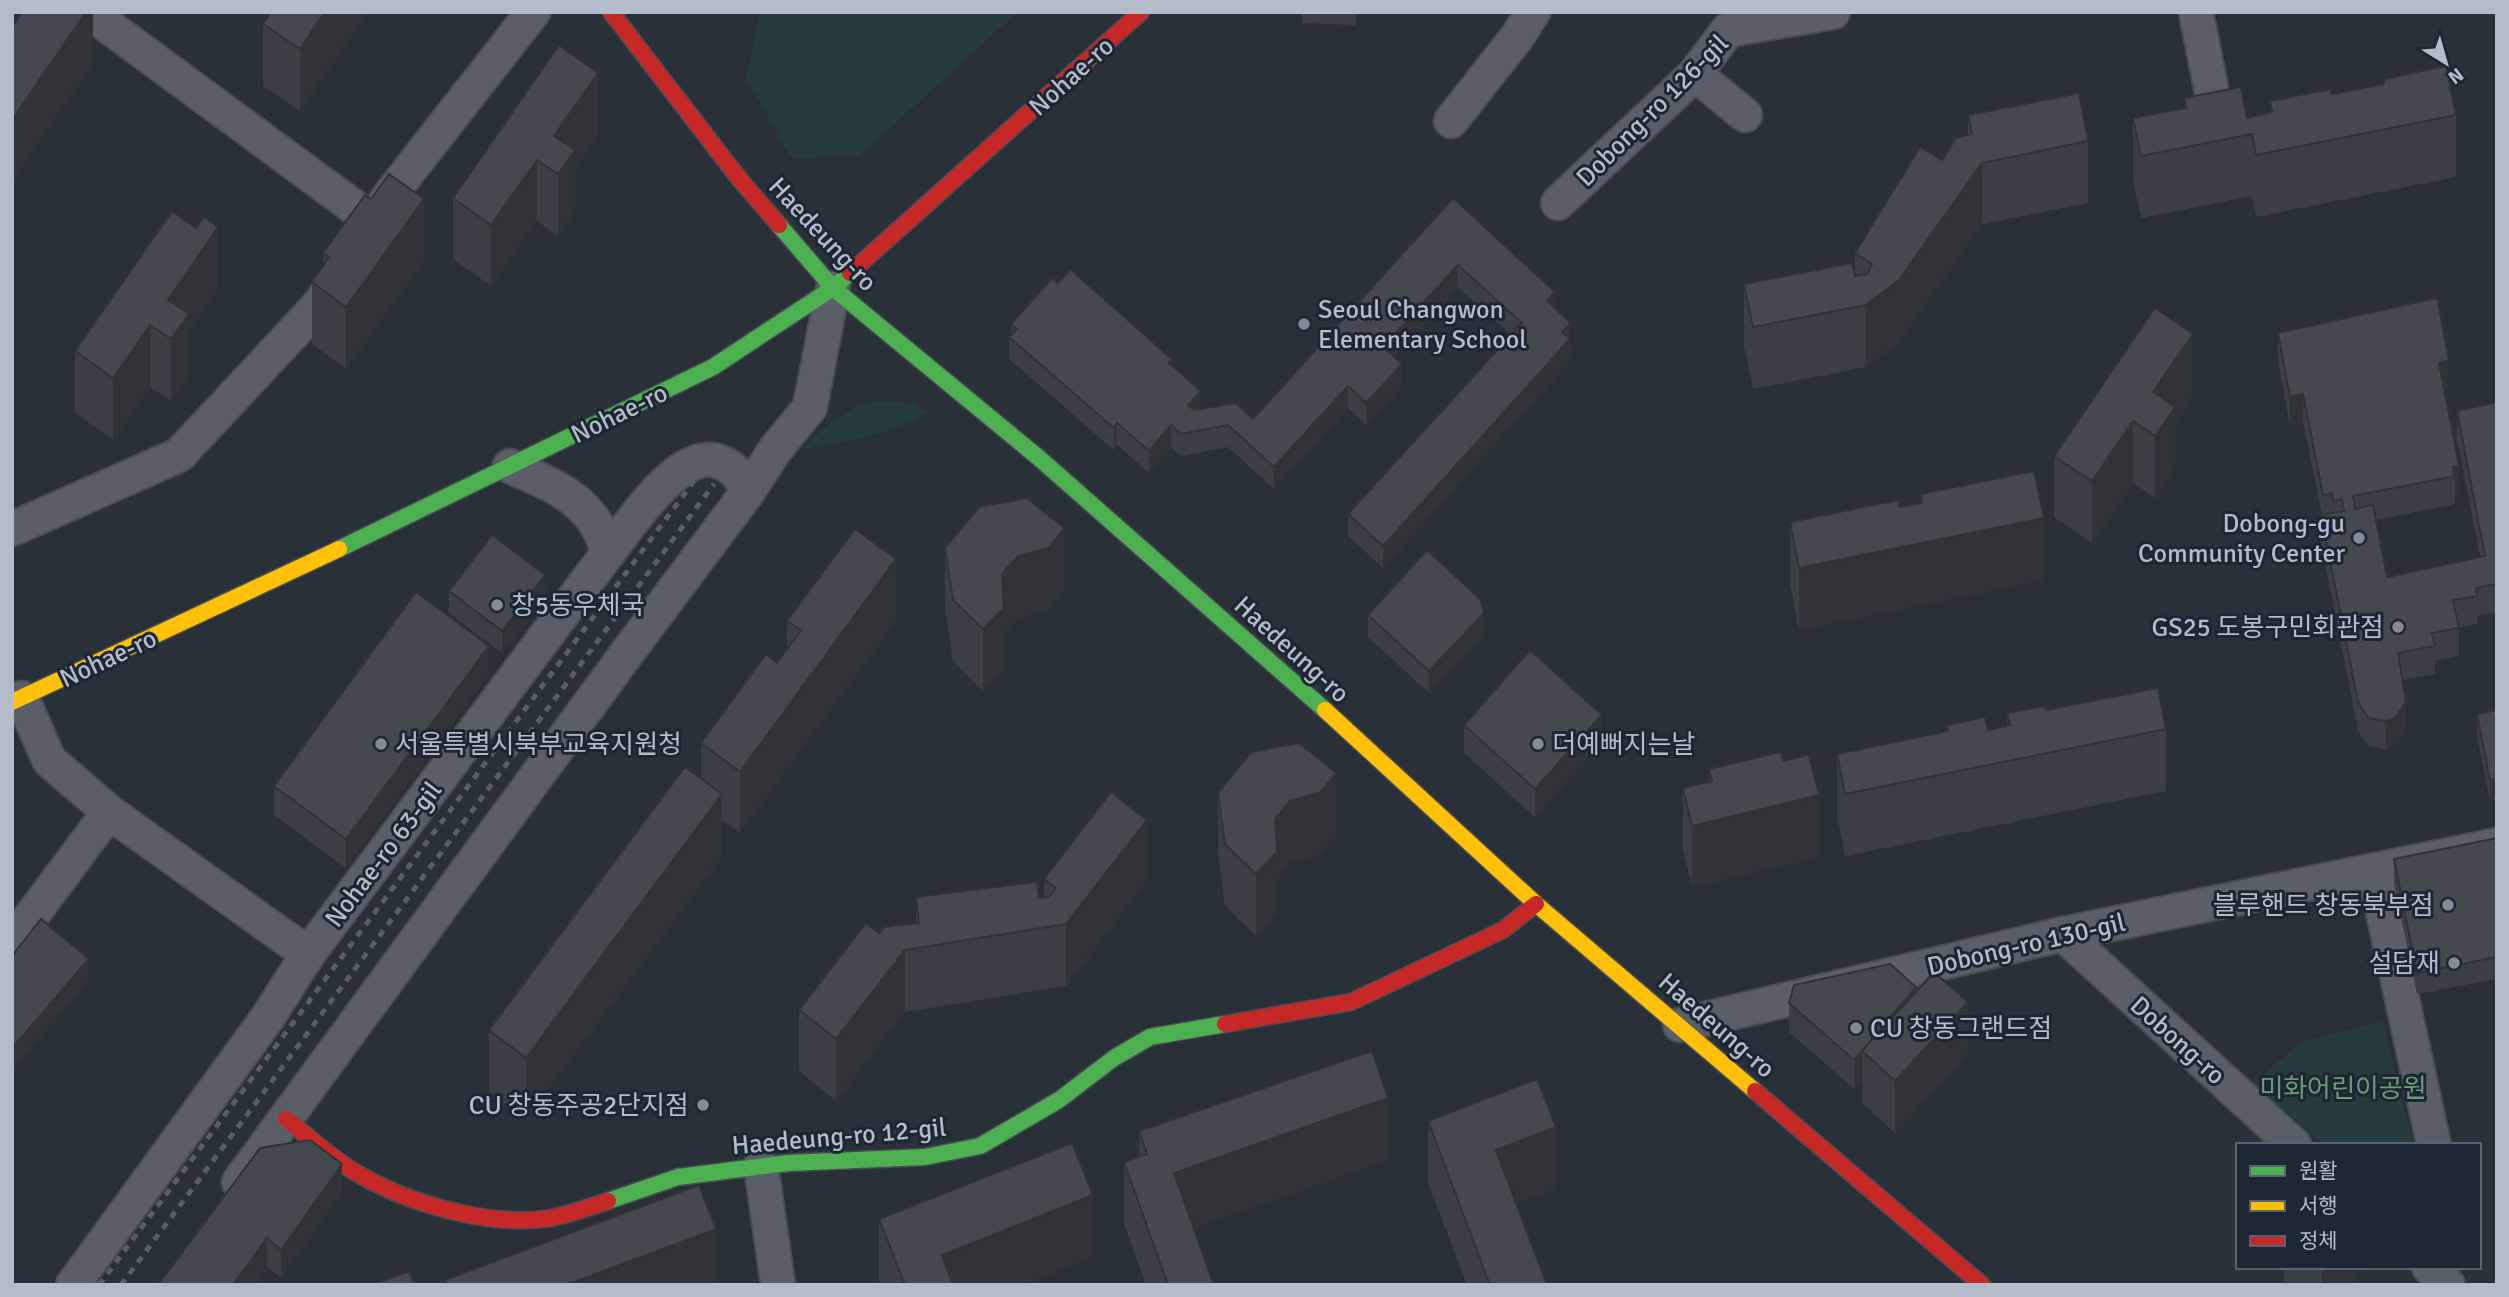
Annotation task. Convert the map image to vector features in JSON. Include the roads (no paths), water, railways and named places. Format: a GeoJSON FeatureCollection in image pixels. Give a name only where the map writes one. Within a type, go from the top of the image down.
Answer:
{"type":"FeatureCollection","features":[{"type":"Feature","properties":{"kind":"main road","name":"Haedeung-ro"},"geometry":{"type":"LineString","coordinates":[[611,12],[737,176],[833,288],[1040,457],[1339,723],[1536,904],[1982,1285]]}},
{"type":"Feature","properties":{"kind":"main road","name":"Nohae-ro"},"geometry":{"type":"LineString","coordinates":[[17,700],[294,571],[713,367],[833,288],[1141,12]]}},
{"type":"Feature","properties":{"kind":"main road","name":"Haedeung-ro 12-gil"},"geometry":{"type":"LineString","coordinates":[[286,1119],[352,1170],[382,1187],[409,1199],[484,1216],[550,1218],[582,1210],[678,1177],[761,1166],[866,1158],[925,1157],[979,1146],[1059,1100],[1114,1058],[1150,1037],[1351,1002],[1503,930],[1536,904]]}},
{"type":"Feature","properties":{"kind":"street"},"geometry":{"type":"LineString","coordinates":[[89,12],[361,241]]}},
{"type":"Feature","properties":{"kind":"street"},"geometry":{"type":"LineString","coordinates":[[12,529],[179,455],[321,303],[390,195],[533,12]]}},
{"type":"Feature","properties":{"kind":"street"},"geometry":{"type":"LineString","coordinates":[[1451,121],[1517,37],[1533,12]]}},
{"type":"Feature","properties":{"kind":"street","name":"Dobong-ro 126-gil"},"geometry":{"type":"LineString","coordinates":[[1558,203],[1695,74],[1720,21],[1833,12]]}},
{"type":"Feature","properties":{"kind":"street"},"geometry":{"type":"LineString","coordinates":[[2196,12],[2212,93]]}},
{"type":"Feature","properties":{"kind":"street"},"geometry":{"type":"LineString","coordinates":[[1695,74],[1745,115]]}},
{"type":"Feature","properties":{"kind":"street"},"geometry":{"type":"LineString","coordinates":[[220,1208],[747,493],[775,450],[810,407],[833,288]]}},
{"type":"Feature","properties":{"kind":"street","name":"Nohae-ro 63-gil"},"geometry":{"type":"LineString","coordinates":[[73,1285],[268,1017],[309,954],[608,553],[657,492],[681,470],[708,458],[732,468],[742,478],[747,493]]}},
{"type":"Feature","properties":{"kind":"street"},"geometry":{"type":"LineString","coordinates":[[510,466],[575,498],[600,530],[608,553]]}},
{"type":"Feature","properties":{"kind":"street","name":"Nohae-ro"},"geometry":{"type":"LineString","coordinates":[[17,700],[49,760],[109,812],[309,954]]}},
{"type":"Feature","properties":{"kind":"street"},"geometry":{"type":"LineString","coordinates":[[12,942],[109,812]]}},
{"type":"Feature","properties":{"kind":"street","name":"Dobong-ro 130-gil"},"geometry":{"type":"LineString","coordinates":[[1680,1025],[2063,934],[2497,845]]}},
{"type":"Feature","properties":{"kind":"street"},"geometry":{"type":"LineString","coordinates":[[2374,871],[2434,1143]]}},
{"type":"Feature","properties":{"kind":"street","name":"Dobong-ro"},"geometry":{"type":"LineString","coordinates":[[2063,934],[2292,1143]]}},
{"type":"Feature","properties":{"kind":"street"},"geometry":{"type":"LineString","coordinates":[[761,1166],[778,1285]]}},
{"type":"Feature","properties":{"kind":"street"},"geometry":{"type":"LineString","coordinates":[[2431,1269],[2448,1285]]}},
{"type":"Feature","properties":{"kind":"railway"},"geometry":{"type":"LineString","coordinates":[[99,1285],[700,473]]}},
{"type":"Feature","properties":{"kind":"railway"},"geometry":{"type":"LineString","coordinates":[[121,1285],[714,484]]}},
{"type":"Feature","properties":{"kind":"place","name":"Seoul Changwon Elementary School"},"geometry":{"type":"Point","coordinates":[1304,324]}},
{"type":"Feature","properties":{"kind":"place","name":"Dobong-gu Community Center"},"geometry":{"type":"Point","coordinates":[2359,538]}},
{"type":"Feature","properties":{"kind":"place","name":"창5동우체국"},"geometry":{"type":"Point","coordinates":[497,605]}},
{"type":"Feature","properties":{"kind":"place","name":"GS25 도봉구민회관점"},"geometry":{"type":"Point","coordinates":[2398,627]}},
{"type":"Feature","properties":{"kind":"place","name":"서울특별시북부교육지원청"},"geometry":{"type":"Point","coordinates":[381,744]}},
{"type":"Feature","properties":{"kind":"place","name":"더예뻐지는날"},"geometry":{"type":"Point","coordinates":[1538,744]}},
{"type":"Feature","properties":{"kind":"place","name":"블루핸드 창동북부점"},"geometry":{"type":"Point","coordinates":[2448,905]}},
{"type":"Feature","properties":{"kind":"place","name":"설담재"},"geometry":{"type":"Point","coordinates":[2454,963]}},
{"type":"Feature","properties":{"kind":"place","name":"CU 창동그랜드점"},"geometry":{"type":"Point","coordinates":[1856,1028]}},
{"type":"Feature","properties":{"kind":"place","name":"CU 창동주공2단지점"},"geometry":{"type":"Point","coordinates":[703,1105]}},
{"type":"Feature","properties":{"kind":"park label","name":"미화어린이공원"},"geometry":{"type":"Point","coordinates":[2343,1088]}}]}
